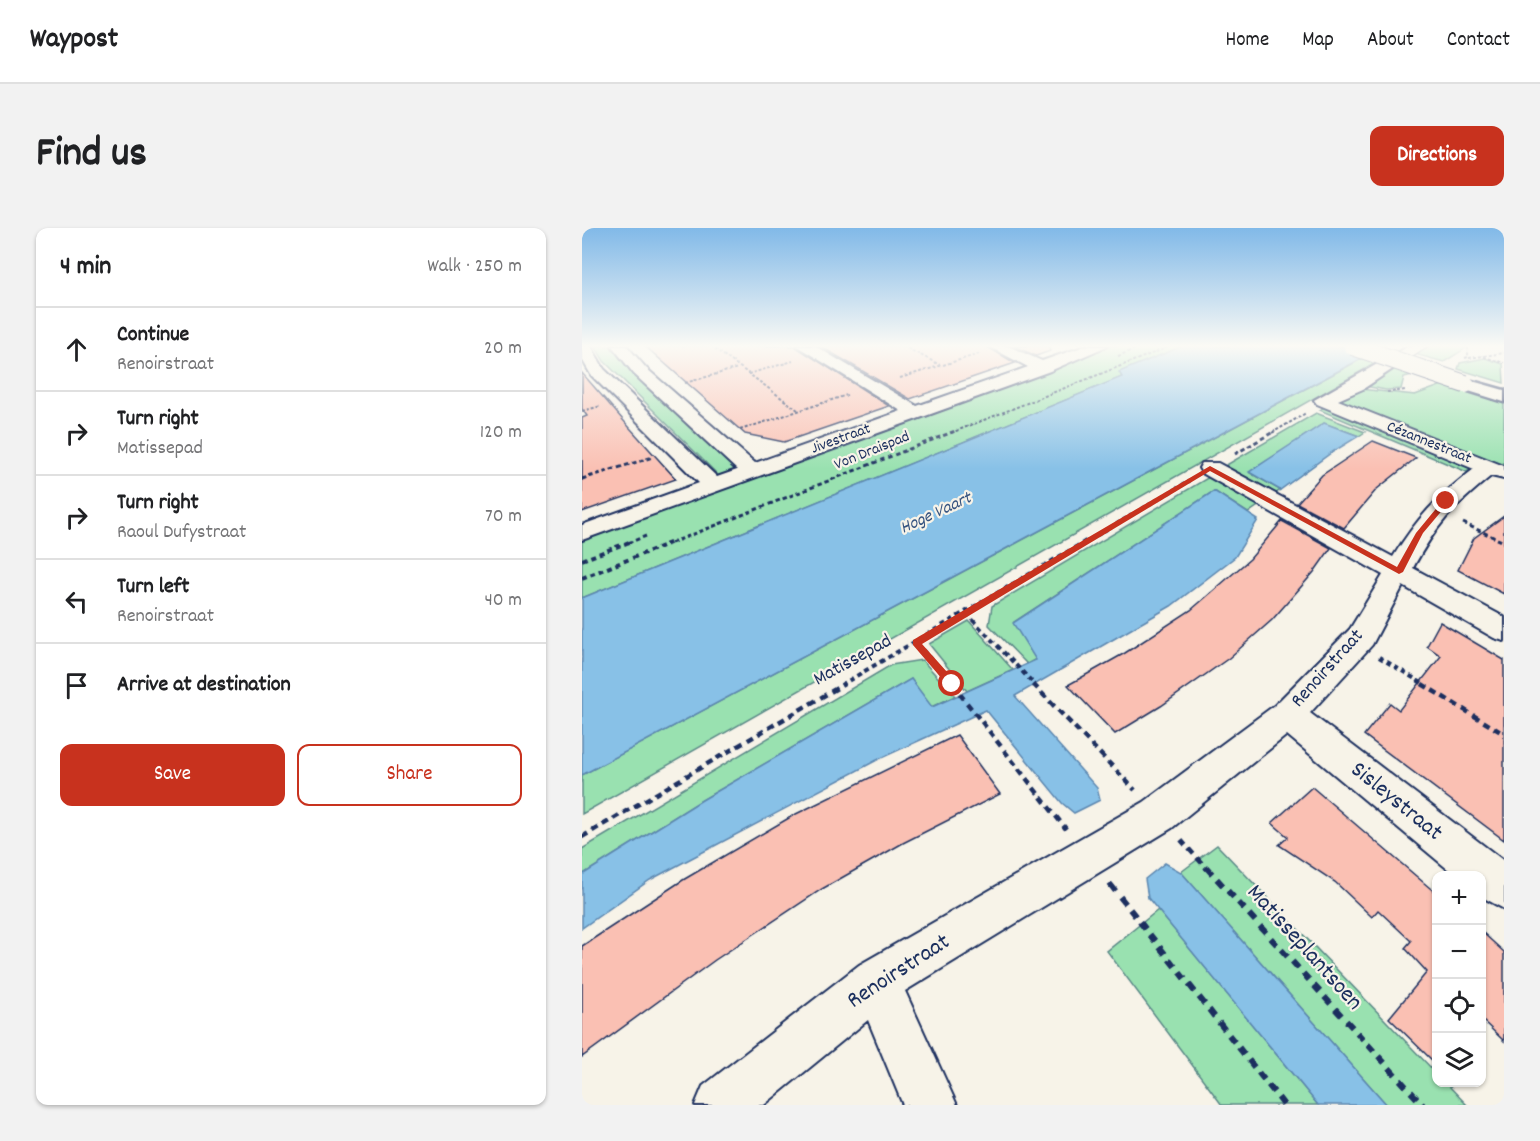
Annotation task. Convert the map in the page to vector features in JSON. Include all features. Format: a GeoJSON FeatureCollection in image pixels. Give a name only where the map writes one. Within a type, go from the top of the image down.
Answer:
{"type":"FeatureCollection","features":[{"type":"Feature","properties":{"kind":"main road"},"geometry":{"type":"LineString","coordinates":[[1475,387],[1504,396]]}},
{"type":"Feature","properties":{"kind":"street"},"geometry":{"type":"LineString","coordinates":[[613,387],[714,486]]}},
{"type":"Feature","properties":{"kind":"street"},"geometry":{"type":"LineString","coordinates":[[873,387],[915,412]]}},
{"type":"Feature","properties":{"kind":"street","name":"Jivestraat"},"geometry":{"type":"LineString","coordinates":[[582,533],[989,387]]}},
{"type":"Feature","properties":{"kind":"street"},"geometry":{"type":"LineString","coordinates":[[1323,400],[1354,387]]}},
{"type":"Feature","properties":{"kind":"street"},"geometry":{"type":"LineString","coordinates":[[660,389],[752,472]]}},
{"type":"Feature","properties":{"kind":"street","name":"Cézannestraat"},"geometry":{"type":"LineString","coordinates":[[1323,400],[1496,470]]}},
{"type":"Feature","properties":{"kind":"street"},"geometry":{"type":"LineString","coordinates":[[1210,468],[1504,630]]}},
{"type":"Feature","properties":{"kind":"street","name":"Renoirstraat"},"geometry":{"type":"LineString","coordinates":[[723,1105],[876,982],[1158,815],[1287,715],[1355,643],[1420,533],[1438,511],[1496,470]]}},
{"type":"Feature","properties":{"kind":"street","name":"Sisleystraat"},"geometry":{"type":"LineString","coordinates":[[1287,715],[1504,888]]}},
{"type":"Feature","properties":{"kind":"street"},"geometry":{"type":"LineString","coordinates":[[876,982],[930,1105]]}},
{"type":"Feature","properties":{"kind":"path"},"geometry":{"type":"LineString","coordinates":[[660,389],[668,387]]}},
{"type":"Feature","properties":{"kind":"path"},"geometry":{"type":"LineString","coordinates":[[765,387],[798,411]]}},
{"type":"Feature","properties":{"kind":"path","name":"Von Draispad"},"geometry":{"type":"LineString","coordinates":[[582,578],[1067,387]]}},
{"type":"Feature","properties":{"kind":"path","name":"Matissepad"},"geometry":{"type":"LineString","coordinates":[[582,837],[1313,409],[1323,400]]}},
{"type":"Feature","properties":{"kind":"path"},"geometry":{"type":"LineString","coordinates":[[582,480],[677,449]]}},
{"type":"Feature","properties":{"kind":"path"},"geometry":{"type":"LineString","coordinates":[[1438,511],[1504,542]]}},
{"type":"Feature","properties":{"kind":"path"},"geometry":{"type":"LineString","coordinates":[[966,613],[1158,815]]}},
{"type":"Feature","properties":{"kind":"path"},"geometry":{"type":"LineString","coordinates":[[916,643],[952,684],[1284,1105]]}},
{"type":"Feature","properties":{"kind":"path"},"geometry":{"type":"LineString","coordinates":[[1355,643],[1416,677],[1504,734]]}},
{"type":"Feature","properties":{"kind":"path","name":"Matisseplantsoen"},"geometry":{"type":"LineString","coordinates":[[1158,815],[1423,1105]]}},
{"type":"Feature","properties":{"kind":"green space"},"geometry":{"type":"Polygon","coordinates":[[[630,387],[656,387],[742,471],[721,478],[630,387]]]}},
{"type":"Feature","properties":{"kind":"green space"},"geometry":{"type":"Polygon","coordinates":[[[999,387],[1098,387],[582,598],[582,540],[999,387]]]}},
{"type":"Feature","properties":{"kind":"green space"},"geometry":{"type":"Polygon","coordinates":[[[1309,387],[1334,387],[582,814],[582,775],[1309,387]]]}},
{"type":"Feature","properties":{"kind":"green space"},"geometry":{"type":"Polygon","coordinates":[[[1370,387],[1402,387],[1401,389],[1386,390],[1370,387]]]}},
{"type":"Feature","properties":{"kind":"green space"},"geometry":{"type":"Polygon","coordinates":[[[1437,387],[1460,387],[1504,401],[1504,470],[1332,402],[1360,389],[1415,395],[1437,387]]]}},
{"type":"Feature","properties":{"kind":"green space"},"geometry":{"type":"Polygon","coordinates":[[[1328,404],[1474,465],[1467,472],[1320,410],[1328,404]]]}},
{"type":"Feature","properties":{"kind":"green space"},"geometry":{"type":"Polygon","coordinates":[[[1316,413],[1365,432],[1359,436],[1324,423],[1250,473],[1280,490],[1273,496],[1223,467],[1316,413]]]}},
{"type":"Feature","properties":{"kind":"green space"},"geometry":{"type":"Polygon","coordinates":[[[1209,477],[1261,504],[1248,513],[1214,491],[1014,622],[1036,659],[1027,664],[989,625],[992,606],[1209,477]]]}},
{"type":"Feature","properties":{"kind":"green space"},"geometry":{"type":"Polygon","coordinates":[[[969,621],[1013,670],[967,691],[929,644],[969,621]]]}},
{"type":"Feature","properties":{"kind":"green space"},"geometry":{"type":"Polygon","coordinates":[[[922,660],[955,696],[931,707],[911,679],[702,800],[582,875],[582,849],[891,665],[922,660]]]}},
{"type":"Feature","properties":{"kind":"green space"},"geometry":{"type":"Polygon","coordinates":[[[1217,845],[1432,1069],[1432,1087],[1450,1087],[1467,1105],[1387,1105],[1181,872],[1217,845]]]}},
{"type":"Feature","properties":{"kind":"green space"},"geometry":{"type":"Polygon","coordinates":[[[1158,910],[1318,1105],[1222,1105],[1107,951],[1158,910]]]}},
{"type":"Feature","properties":{"kind":"water","name":"Hoge Vaart"},"geometry":{"type":"Polygon","coordinates":[[[1098,387],[1308,387],[582,775],[582,598],[1098,387]]]}},
{"type":"Feature","properties":{"kind":"water"},"geometry":{"type":"Polygon","coordinates":[[[1324,423],[1359,436],[1280,490],[1249,472],[1324,423]]]}},
{"type":"Feature","properties":{"kind":"water"},"geometry":{"type":"Polygon","coordinates":[[[1214,491],[1258,520],[1235,557],[1171,606],[1015,696],[1097,788],[1100,800],[1074,813],[1062,803],[986,710],[879,759],[650,880],[582,928],[582,875],[702,800],[911,679],[932,707],[1036,660],[1013,623],[1214,491]]]}},
{"type":"Feature","properties":{"kind":"water"},"geometry":{"type":"Polygon","coordinates":[[[1165,863],[1181,872],[1387,1105],[1318,1105],[1148,898],[1145,879],[1165,863]]]}},
{"type":"Feature","properties":{"kind":"building"},"geometry":{"type":"Polygon","coordinates":[[[582,387],[594,387],[676,479],[582,512],[582,418],[587,416],[582,409],[582,387]]]}},
{"type":"Feature","properties":{"kind":"building"},"geometry":{"type":"Polygon","coordinates":[[[692,387],[859,387],[889,406],[784,442],[745,434],[692,387]]]}},
{"type":"Feature","properties":{"kind":"building"},"geometry":{"type":"Polygon","coordinates":[[[889,387],[945,387],[910,399],[889,387]]]}},
{"type":"Feature","properties":{"kind":"building"},"geometry":{"type":"Polygon","coordinates":[[[1373,441],[1416,458],[1377,489],[1344,528],[1297,503],[1322,475],[1373,441]]]}},
{"type":"Feature","properties":{"kind":"building"},"geometry":{"type":"Polygon","coordinates":[[[1504,516],[1504,594],[1458,570],[1474,538],[1504,516]]]}},
{"type":"Feature","properties":{"kind":"building"},"geometry":{"type":"Polygon","coordinates":[[[1282,521],[1331,548],[1314,572],[1272,620],[1229,658],[1161,706],[1115,734],[1068,685],[1125,653],[1191,610],[1250,559],[1282,521]]]}},
{"type":"Feature","properties":{"kind":"building"},"geometry":{"type":"Polygon","coordinates":[[[1440,622],[1504,660],[1504,840],[1364,735],[1390,703],[1399,710],[1441,656],[1427,646],[1440,622]]]}},
{"type":"Feature","properties":{"kind":"building"},"geometry":{"type":"Polygon","coordinates":[[[957,735],[1000,794],[903,843],[822,889],[715,960],[582,1057],[582,946],[683,880],[794,815],[957,735]]]}},
{"type":"Feature","properties":{"kind":"building"},"geometry":{"type":"Polygon","coordinates":[[[1312,787],[1432,890],[1432,1060],[1389,1018],[1427,972],[1405,948],[1411,941],[1378,910],[1372,917],[1335,882],[1279,845],[1288,837],[1272,823],[1312,787]]]}},
{"type":"Feature","properties":{"kind":"building"},"geometry":{"type":"Polygon","coordinates":[[[1486,936],[1504,952],[1504,1041],[1486,1024],[1486,936]]]}},
{"type":"Feature","properties":{"kind":"route"},"geometry":{"type":"LineString","coordinates":[[952,684],[916,643],[1210,468],[1399,572],[1420,533],[1446,501]]}}]}
